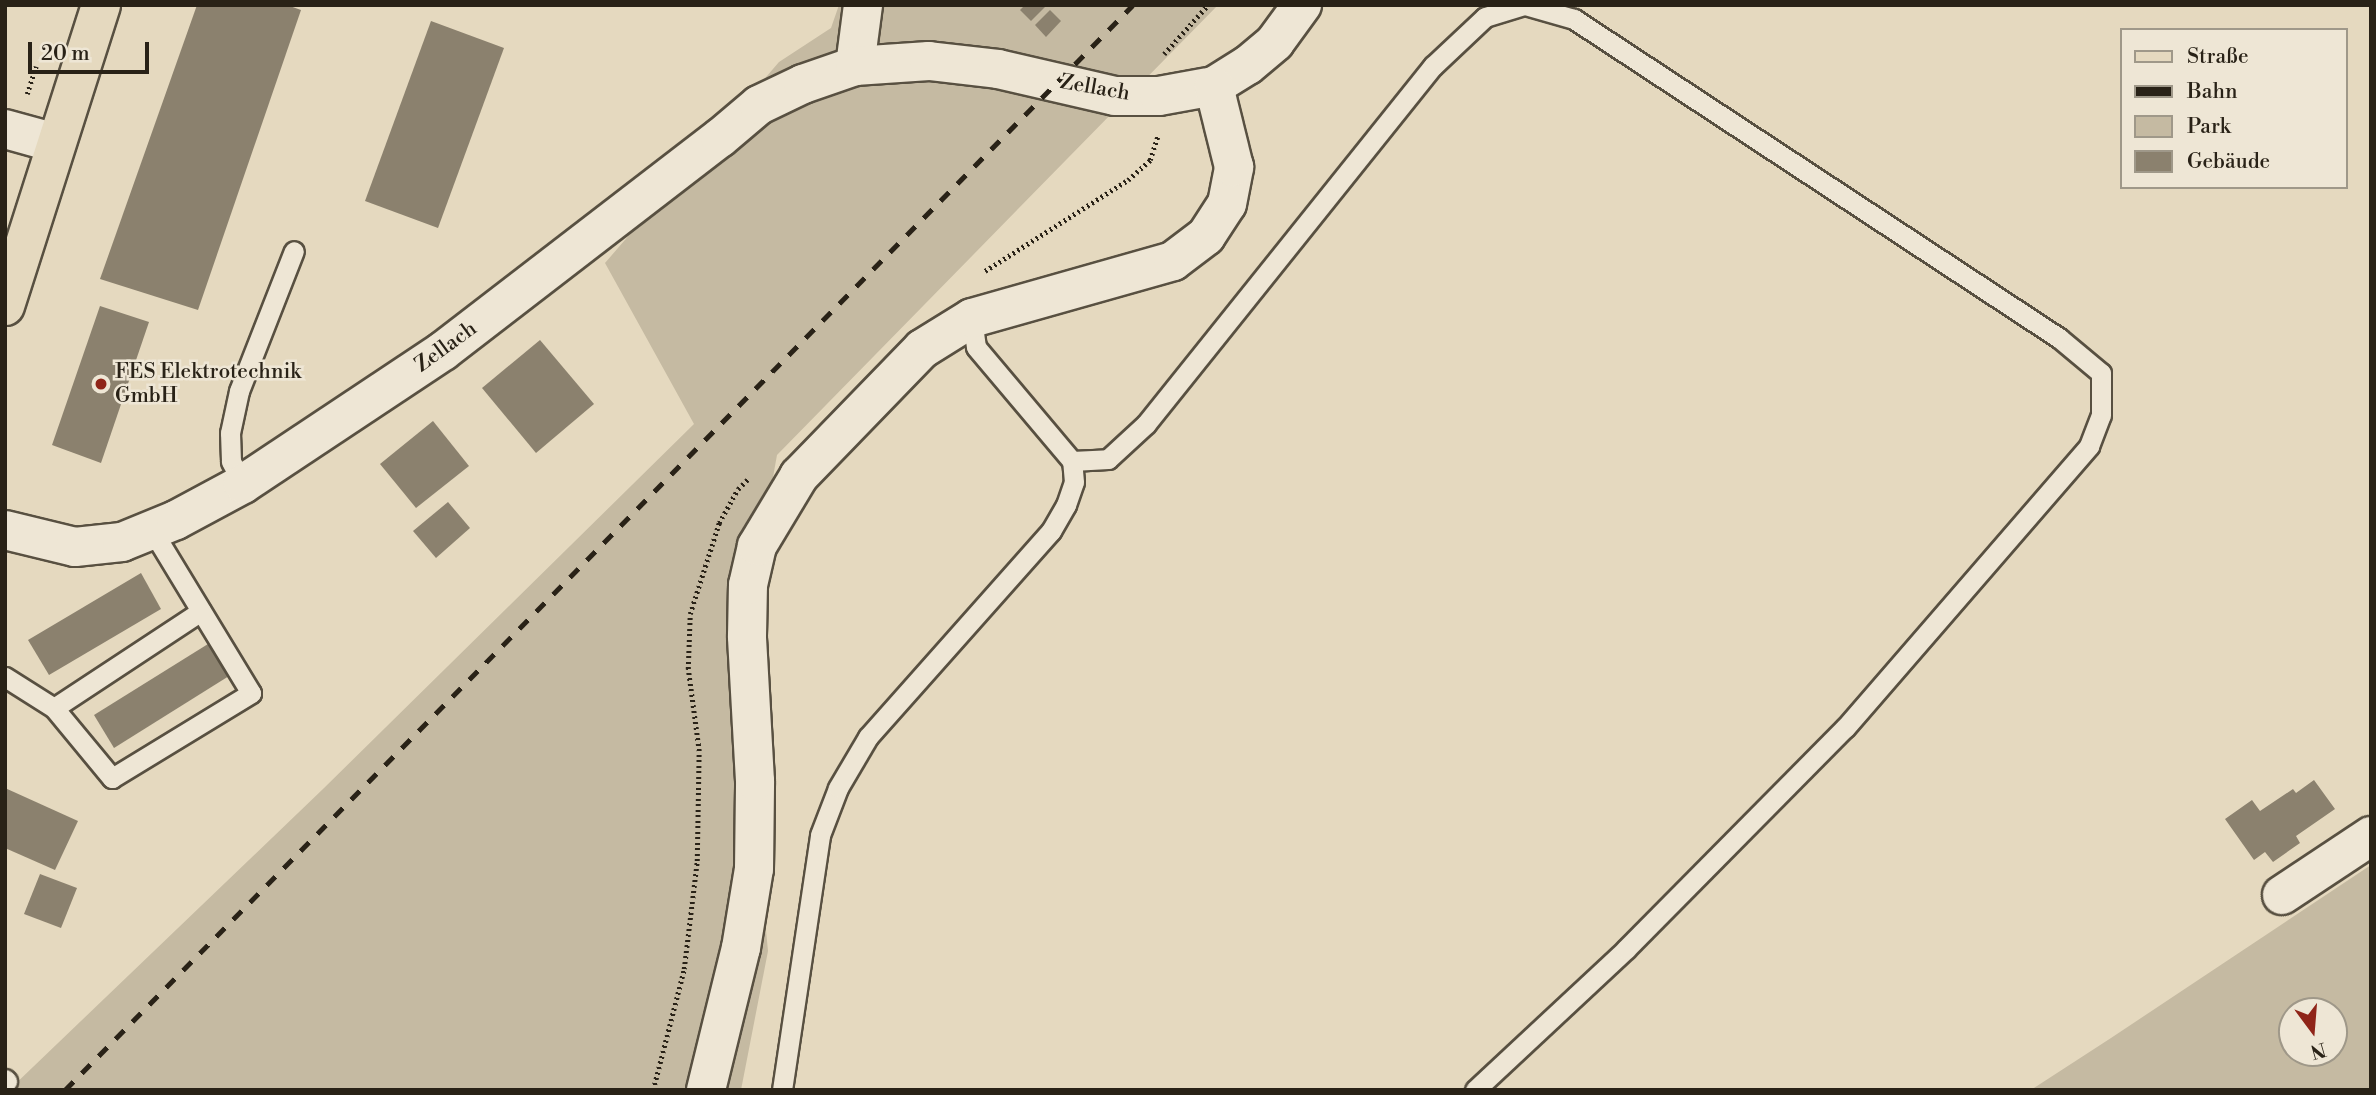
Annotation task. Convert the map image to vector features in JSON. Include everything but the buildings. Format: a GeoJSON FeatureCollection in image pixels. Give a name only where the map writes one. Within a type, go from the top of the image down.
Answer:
{"type":"FeatureCollection","features":[{"type":"Feature","properties":{"kind":"main road"},"geometry":{"type":"LineString","coordinates":[[5,306],[101,5]]}},
{"type":"Feature","properties":{"kind":"street"},"geometry":{"type":"LineString","coordinates":[[855,66],[863,5]]}},
{"type":"Feature","properties":{"kind":"street","name":"Zellach"},"geometry":{"type":"LineString","coordinates":[[5,530],[75,547],[122,542],[152,530],[243,484],[443,351],[759,105],[803,84],[855,66],[929,61],[998,69],[1115,96],[1159,96],[1214,86],[1248,65],[1275,42],[1302,5]]}},
{"type":"Feature","properties":{"kind":"street"},"geometry":{"type":"LineString","coordinates":[[706,1090],[741,948],[754,869],[755,781],[747,636],[748,585],[757,546],[799,476],[922,349],[972,318],[1173,261],[1206,236],[1227,204],[1234,167],[1214,86]]}},
{"type":"Feature","properties":{"kind":"street"},"geometry":{"type":"LineString","coordinates":[[10,130],[56,143]]}},
{"type":"Feature","properties":{"kind":"street"},"geometry":{"type":"LineString","coordinates":[[2282,895],[2371,836]]}},
{"type":"Feature","properties":{"kind":"lane"},"geometry":{"type":"LineString","coordinates":[[1072,461],[1108,460],[1146,424],[1433,66],[1485,17],[1525,5],[1574,19],[2059,338],[2101,373],[2101,415],[2089,446],[1845,728],[1626,949],[1475,1090]]}},
{"type":"Feature","properties":{"kind":"lane"},"geometry":{"type":"LineString","coordinates":[[243,484],[231,461],[230,433],[239,391],[294,251]]}},
{"type":"Feature","properties":{"kind":"lane"},"geometry":{"type":"LineString","coordinates":[[782,1090],[820,835],[838,788],[868,737],[1051,531],[1066,505],[1074,482],[1072,461],[976,347],[972,318]]}},
{"type":"Feature","properties":{"kind":"lane"},"geometry":{"type":"LineString","coordinates":[[5,677],[54,708],[112,778],[251,692],[152,530]]}},
{"type":"Feature","properties":{"kind":"lane"},"geometry":{"type":"LineString","coordinates":[[54,708],[201,611]]}},
{"type":"Feature","properties":{"kind":"path"},"geometry":{"type":"LineString","coordinates":[[983,272],[1128,180],[1150,160],[1158,140],[1159,69],[1164,52],[1208,5]]}},
{"type":"Feature","properties":{"kind":"path"},"geometry":{"type":"LineString","coordinates":[[10,130],[40,56]]}},
{"type":"Feature","properties":{"kind":"path"},"geometry":{"type":"LineString","coordinates":[[653,1090],[684,969],[697,861],[699,751],[688,669],[690,614],[719,523],[738,489],[758,470]]}},
{"type":"Feature","properties":{"kind":"green space"},"geometry":{"type":"Polygon","coordinates":[[[839,5],[1218,5],[777,455],[740,661],[768,951],[741,1090],[9,1090],[323,789],[694,424],[605,263],[779,62],[831,28],[839,5]]]}},
{"type":"Feature","properties":{"kind":"green space"},"geometry":{"type":"Polygon","coordinates":[[[2371,865],[2371,1090],[2031,1090],[2111,1038],[2371,865]]]}},
{"type":"Feature","properties":{"kind":"railway"},"geometry":{"type":"LineString","coordinates":[[65,1090],[1133,5]]}},
{"type":"Feature","properties":{"kind":"place","name":"FES Elektrotechnik GmbH"},"geometry":{"type":"Point","coordinates":[101,384]}}]}
